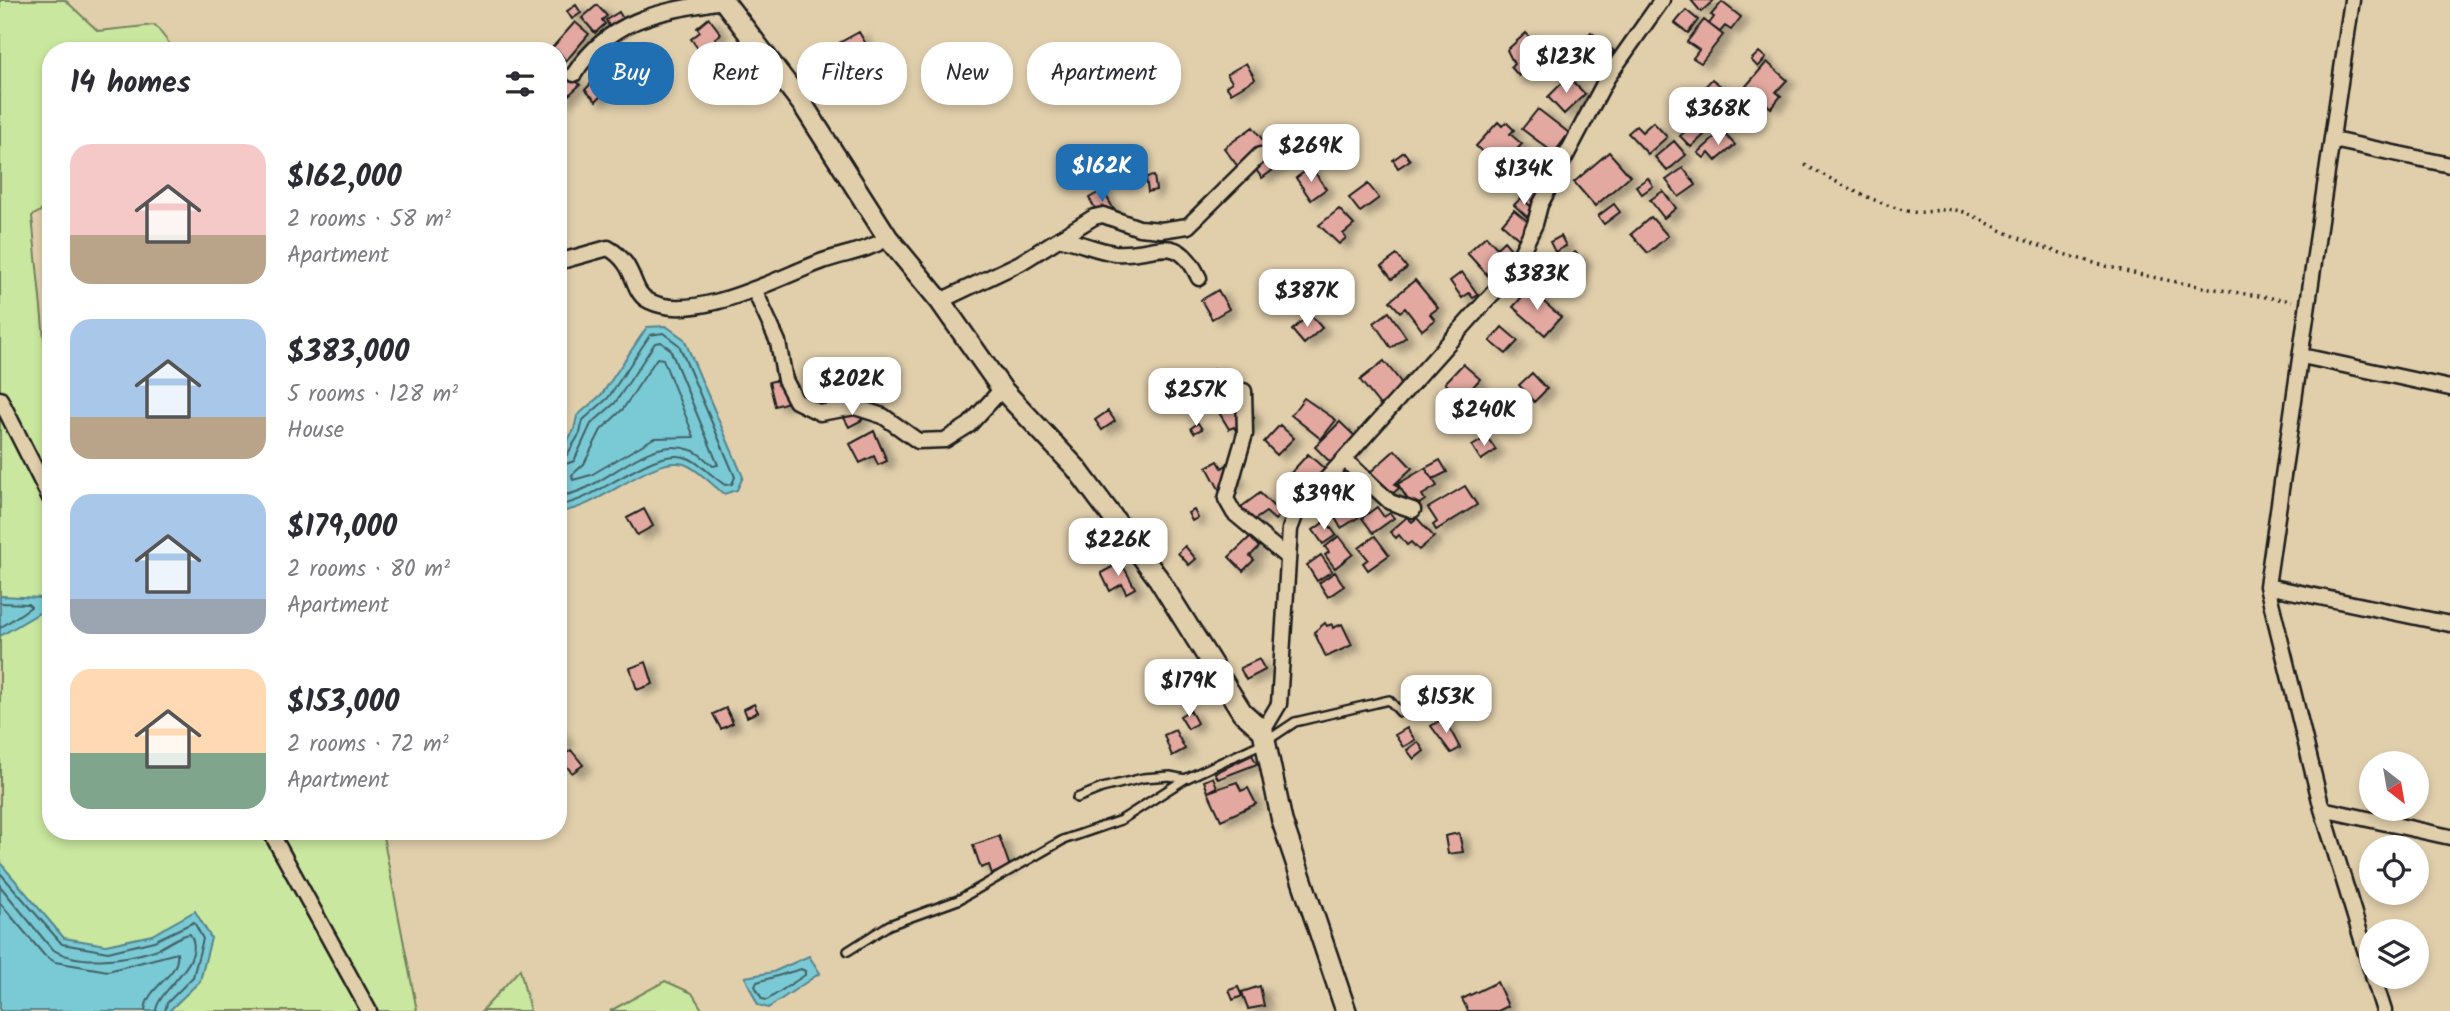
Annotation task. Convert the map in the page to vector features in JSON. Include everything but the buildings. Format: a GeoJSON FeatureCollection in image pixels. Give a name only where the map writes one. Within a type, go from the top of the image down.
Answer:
{"type":"FeatureCollection","features":[{"type":"Feature","properties":{"kind":"street"},"geometry":{"type":"LineString","coordinates":[[1264,737],[1279,705],[1290,529],[1296,513],[1512,272],[1535,224],[1540,205],[1607,78],[1662,0]]}},
{"type":"Feature","properties":{"kind":"street"},"geometry":{"type":"LineString","coordinates":[[2352,0],[2267,586],[2322,809],[2359,930]]}},
{"type":"Feature","properties":{"kind":"street"},"geometry":{"type":"LineString","coordinates":[[574,74],[599,42],[636,20],[654,12],[724,1],[803,105],[888,238],[940,301],[1002,389],[1076,468],[1157,578],[1242,712],[1264,737],[1282,821],[1346,1011]]}},
{"type":"Feature","properties":{"kind":"street"},"geometry":{"type":"LineString","coordinates":[[2333,140],[2450,165]]}},
{"type":"Feature","properties":{"kind":"street"},"geometry":{"type":"LineString","coordinates":[[940,301],[1103,215],[1139,228],[1161,230],[1188,226],[1260,155]]}},
{"type":"Feature","properties":{"kind":"street"},"geometry":{"type":"LineString","coordinates":[[567,259],[608,248],[621,256],[631,268],[637,288],[645,299],[658,305],[710,303],[754,289],[825,260],[871,248],[888,238]]}},
{"type":"Feature","properties":{"kind":"street"},"geometry":{"type":"LineString","coordinates":[[1062,239],[1115,253],[1164,248],[1178,251],[1188,256],[1199,278]]}},
{"type":"Feature","properties":{"kind":"street"},"geometry":{"type":"LineString","coordinates":[[754,289],[778,342],[785,380],[796,401],[820,413],[855,407],[883,416],[918,441],[945,440],[969,425],[1002,389]]}},
{"type":"Feature","properties":{"kind":"street"},"geometry":{"type":"LineString","coordinates":[[2302,356],[2450,388]]}},
{"type":"Feature","properties":{"kind":"street"},"geometry":{"type":"LineString","coordinates":[[1244,391],[1245,434],[1226,499],[1234,513],[1288,558]]}},
{"type":"Feature","properties":{"kind":"street"},"geometry":{"type":"LineString","coordinates":[[0,398],[42,482]]}},
{"type":"Feature","properties":{"kind":"street"},"geometry":{"type":"LineString","coordinates":[[1345,460],[1390,502],[1413,510]]}},
{"type":"Feature","properties":{"kind":"street"},"geometry":{"type":"LineString","coordinates":[[2267,586],[2450,624]]}},
{"type":"Feature","properties":{"kind":"street"},"geometry":{"type":"LineString","coordinates":[[2322,809],[2450,837]]}},
{"type":"Feature","properties":{"kind":"street"},"geometry":{"type":"LineString","coordinates":[[275,840],[369,1011]]}},
{"type":"Feature","properties":{"kind":"street"},"geometry":{"type":"LineString","coordinates":[[2377,989],[2384,1011]]}},
{"type":"Feature","properties":{"kind":"lane"},"geometry":{"type":"LineString","coordinates":[[848,951],[889,925],[958,900],[1063,840],[1121,820],[1185,779],[1295,722],[1389,700],[1400,712]]}},
{"type":"Feature","properties":{"kind":"lane"},"geometry":{"type":"LineString","coordinates":[[1077,798],[1102,788],[1143,778],[1170,776],[1185,779]]}},
{"type":"Feature","properties":{"kind":"path"},"geometry":{"type":"LineString","coordinates":[[1805,165],[1844,186],[1909,212],[1942,207],[1964,212],[2008,234],[2110,267],[2223,291],[2308,304]]}},
{"type":"Feature","properties":{"kind":"green space"},"geometry":{"type":"Polygon","coordinates":[[[0,0],[65,0],[98,31],[155,25],[168,42],[42,42],[42,210],[32,216],[42,318],[42,840],[384,840],[417,1011],[0,1011],[0,0]]]}},
{"type":"Feature","properties":{"kind":"green space"},"geometry":{"type":"Polygon","coordinates":[[[520,969],[530,1011],[482,1011],[520,969]]]}},
{"type":"Feature","properties":{"kind":"green space"},"geometry":{"type":"Polygon","coordinates":[[[665,981],[692,993],[703,1011],[610,1011],[665,981]]]}},
{"type":"Feature","properties":{"kind":"water"},"geometry":{"type":"Polygon","coordinates":[[[666,326],[684,339],[743,477],[737,490],[724,494],[689,466],[671,463],[656,467],[591,502],[567,510],[567,441],[574,430],[577,416],[602,394],[647,327],[666,326]]]}},
{"type":"Feature","properties":{"kind":"water"},"geometry":{"type":"Polygon","coordinates":[[[0,596],[42,598],[42,611],[0,636],[0,596]]]}},
{"type":"Feature","properties":{"kind":"water"},"geometry":{"type":"Polygon","coordinates":[[[0,858],[2,865],[64,938],[106,945],[152,935],[195,911],[211,938],[200,981],[169,1011],[0,1011],[0,858]]]}},
{"type":"Feature","properties":{"kind":"water"},"geometry":{"type":"Polygon","coordinates":[[[809,956],[820,973],[768,1008],[758,1005],[745,977],[773,972],[809,956]]]}}]}
